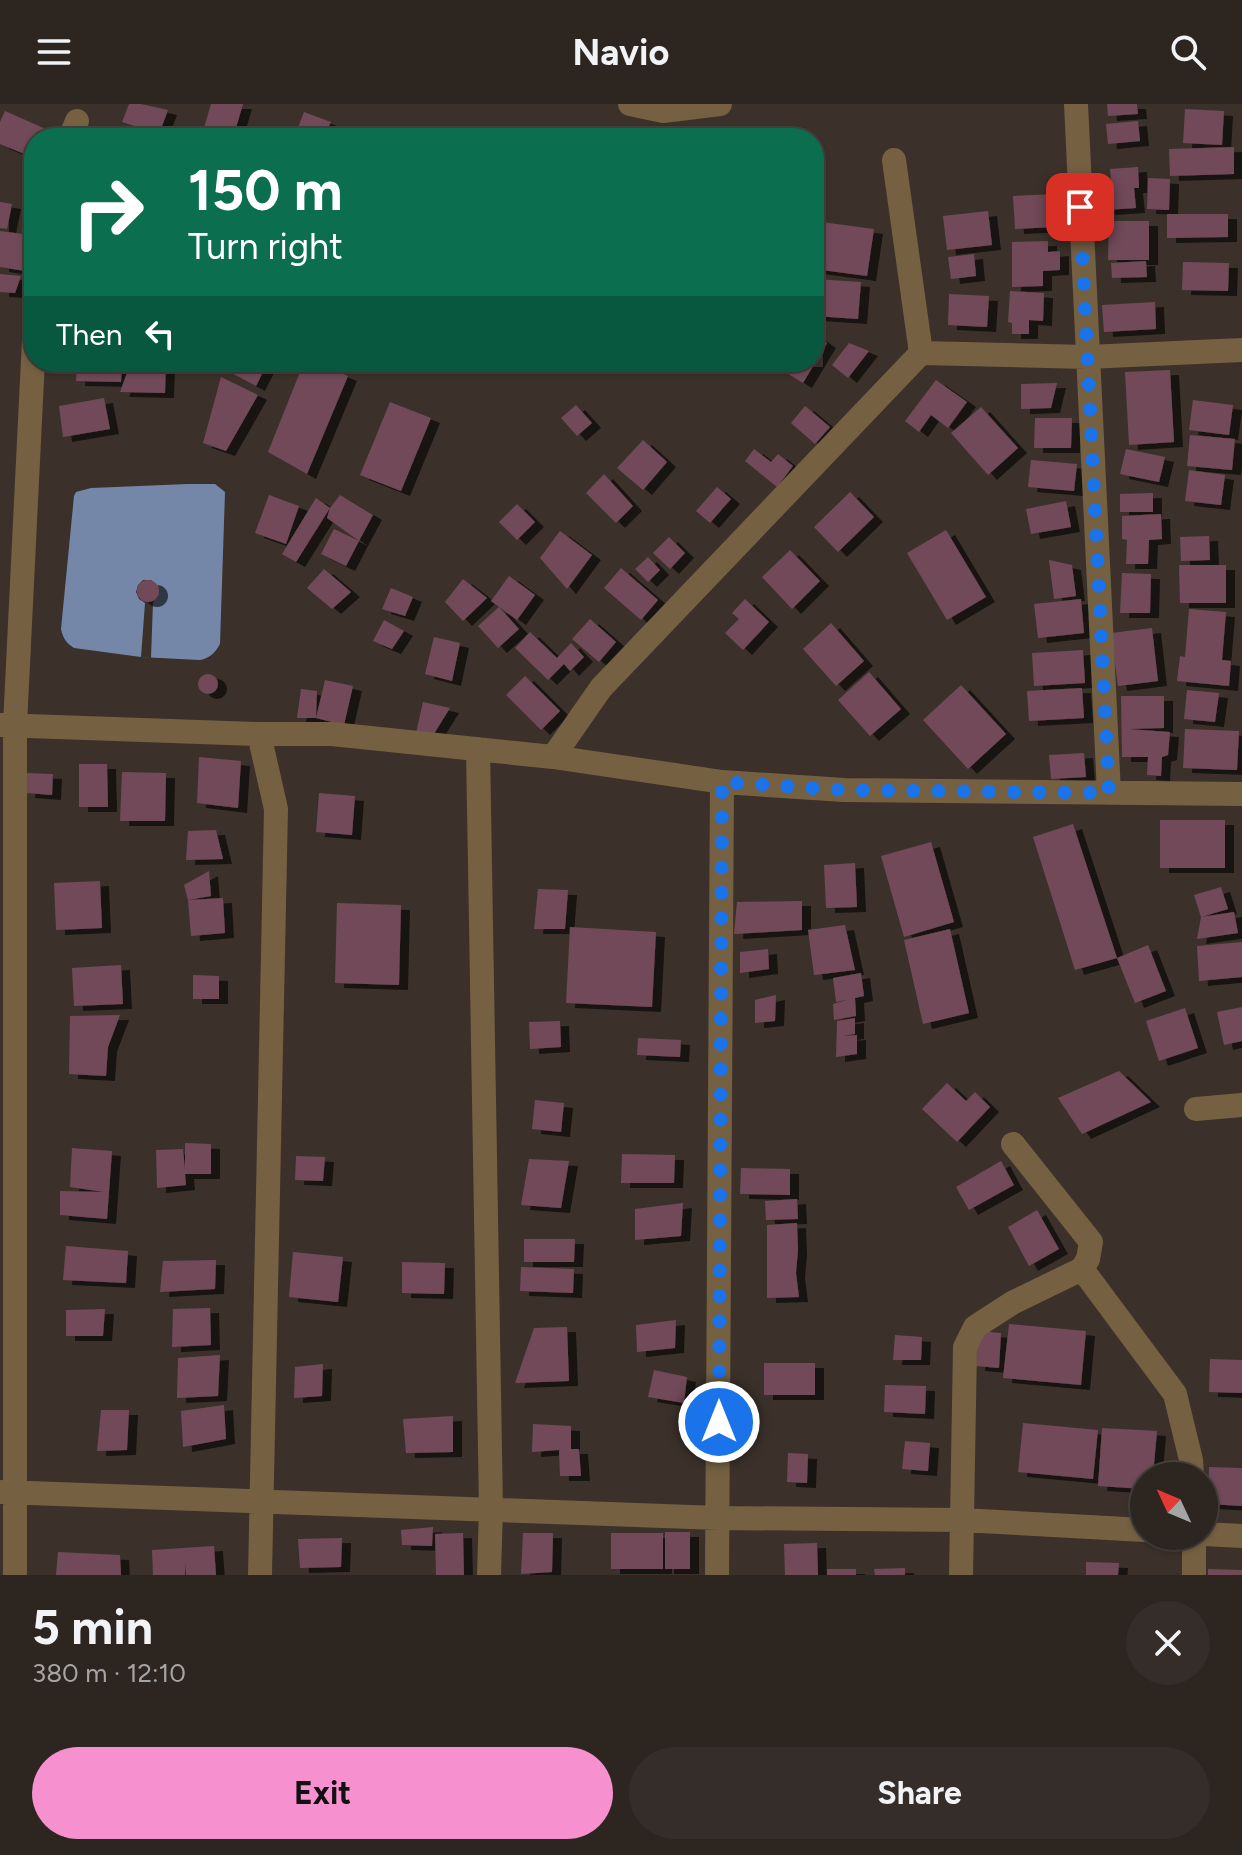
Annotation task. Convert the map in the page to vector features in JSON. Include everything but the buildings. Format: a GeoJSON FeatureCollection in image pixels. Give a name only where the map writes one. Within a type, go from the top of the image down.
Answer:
{"type":"FeatureCollection","features":[{"type":"Feature","properties":{"kind":"street"},"geometry":{"type":"LineString","coordinates":[[630,104],[663,111],[720,104]]}},
{"type":"Feature","properties":{"kind":"street"},"geometry":{"type":"LineString","coordinates":[[1076,104],[1109,793]]}},
{"type":"Feature","properties":{"kind":"street"},"geometry":{"type":"LineString","coordinates":[[894,160],[921,353]]}},
{"type":"Feature","properties":{"kind":"street"},"geometry":{"type":"LineString","coordinates":[[553,757],[601,688],[921,353],[1087,357],[1242,350]]}},
{"type":"Feature","properties":{"kind":"street"},"geometry":{"type":"LineString","coordinates":[[15,1575],[8,1492],[7,725],[32,372]]}},
{"type":"Feature","properties":{"kind":"street"},"geometry":{"type":"LineString","coordinates":[[7,725],[332,734],[553,757],[722,782],[844,790],[1242,794]]}},
{"type":"Feature","properties":{"kind":"street"},"geometry":{"type":"LineString","coordinates":[[259,734],[276,809],[260,1575]]}},
{"type":"Feature","properties":{"kind":"street"},"geometry":{"type":"LineString","coordinates":[[478,749],[491,1509],[489,1575]]}},
{"type":"Feature","properties":{"kind":"street"},"geometry":{"type":"LineString","coordinates":[[717,1575],[722,782]]}},
{"type":"Feature","properties":{"kind":"street"},"geometry":{"type":"LineString","coordinates":[[1196,1109],[1242,1105]]}},
{"type":"Feature","properties":{"kind":"street"},"geometry":{"type":"LineString","coordinates":[[961,1575],[965,1347],[975,1327],[1012,1303],[1082,1269],[1088,1259],[1091,1242],[1013,1144]]}},
{"type":"Feature","properties":{"kind":"street"},"geometry":{"type":"LineString","coordinates":[[1082,1269],[1175,1394],[1191,1462]]}},
{"type":"Feature","properties":{"kind":"street"},"geometry":{"type":"LineString","coordinates":[[8,1492],[718,1518],[962,1520],[1130,1529]]}},
{"type":"Feature","properties":{"kind":"street"},"geometry":{"type":"LineString","coordinates":[[1218,1535],[1242,1536]]}},
{"type":"Feature","properties":{"kind":"street"},"geometry":{"type":"LineString","coordinates":[[1194,1550],[1194,1575]]}},
{"type":"Feature","properties":{"kind":"water"},"geometry":{"type":"Polygon","coordinates":[[[215,484],[225,492],[220,644],[216,650],[209,657],[199,660],[141,657],[71,646],[61,629],[76,492],[91,488],[215,484]]]}},
{"type":"Feature","properties":{"kind":"pier"},"geometry":{"type":"Polygon","coordinates":[[[143,580],[151,580],[159,588],[153,602],[151,658],[141,657],[145,603],[136,592],[143,580]]]}},
{"type":"Feature","properties":{"kind":"route"},"geometry":{"type":"LineString","coordinates":[[719,1422],[722,782],[844,790],[1109,793],[1080,207]]}}]}
